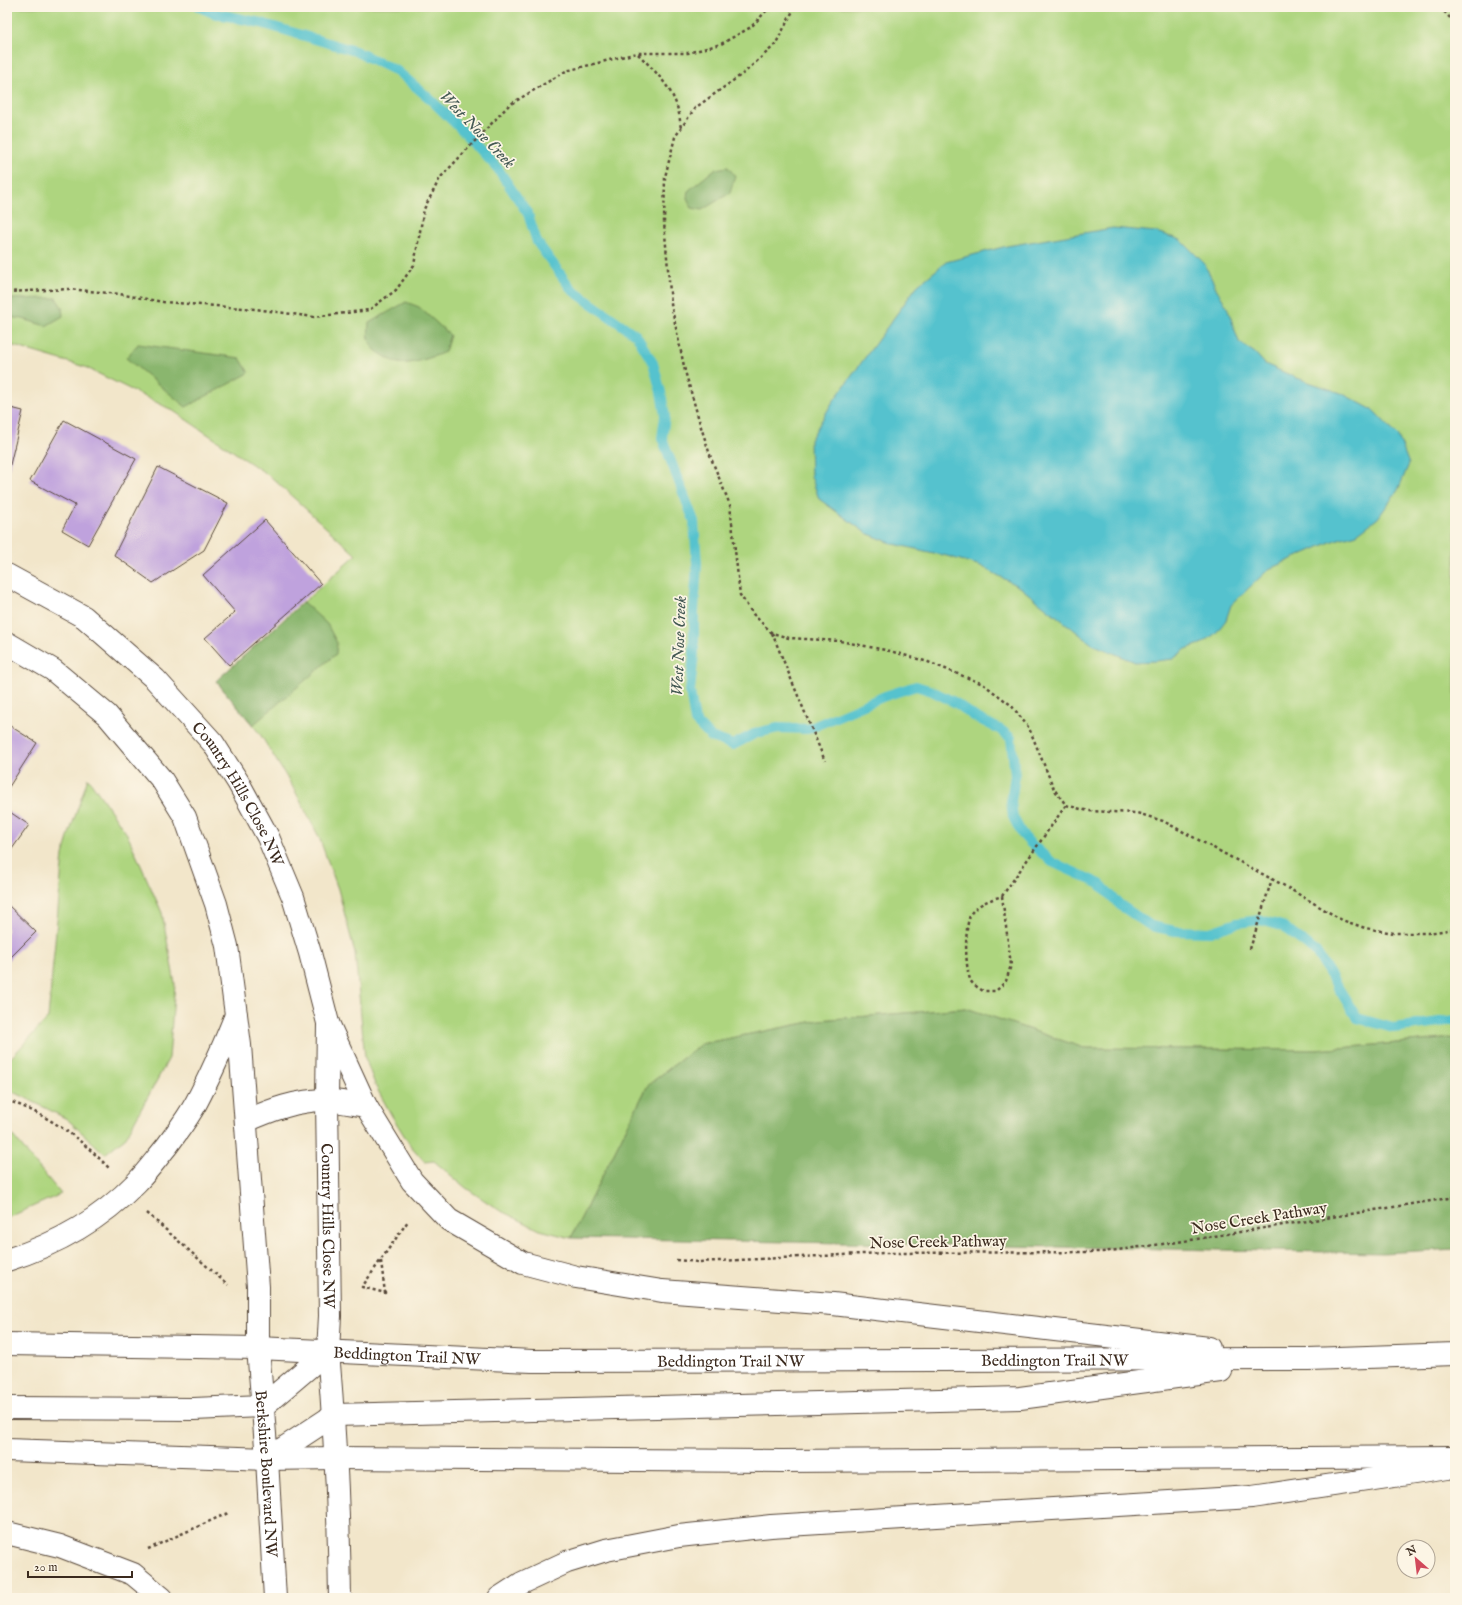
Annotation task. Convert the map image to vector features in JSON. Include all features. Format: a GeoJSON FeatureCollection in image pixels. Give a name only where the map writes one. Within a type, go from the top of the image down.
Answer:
{"type":"FeatureCollection","features":[{"type":"Feature","properties":{"kind":"main road","name":"Country Hills Close NW"},"geometry":{"type":"LineString","coordinates":[[7,575],[84,617],[155,679],[213,743],[238,782],[268,837],[293,897],[310,953],[328,1023],[327,1100],[330,1287],[328,1351]]}},
{"type":"Feature","properties":{"kind":"main road"},"geometry":{"type":"LineString","coordinates":[[7,643],[53,670],[107,715],[162,780],[185,817],[216,904],[227,946],[236,1015],[246,1122],[258,1287],[258,1348]]}},
{"type":"Feature","properties":{"kind":"main road"},"geometry":{"type":"LineString","coordinates":[[7,1260],[50,1244],[86,1224],[137,1183],[178,1132],[196,1104],[236,1015]]}},
{"type":"Feature","properties":{"kind":"main road"},"geometry":{"type":"LineString","coordinates":[[328,1023],[366,1106],[412,1181],[449,1220],[523,1263],[576,1276],[662,1291],[833,1304],[1309,1359]]}},
{"type":"Feature","properties":{"kind":"main road"},"geometry":{"type":"LineString","coordinates":[[246,1122],[275,1109],[305,1102],[327,1100],[366,1106]]}},
{"type":"Feature","properties":{"kind":"main road","name":"Beddington Trail NW"},"geometry":{"type":"LineString","coordinates":[[7,1344],[258,1348],[532,1360],[1309,1359],[1455,1354]]}},
{"type":"Feature","properties":{"kind":"main road","name":"Berkshire Boulevard NW"},"geometry":{"type":"LineString","coordinates":[[258,1348],[267,1459],[275,1598]]}},
{"type":"Feature","properties":{"kind":"main road"},"geometry":{"type":"LineString","coordinates":[[7,1408],[194,1409],[263,1406],[328,1351]]}},
{"type":"Feature","properties":{"kind":"main road"},"geometry":{"type":"LineString","coordinates":[[328,1351],[334,1415],[339,1523],[340,1598]]}},
{"type":"Feature","properties":{"kind":"main road"},"geometry":{"type":"LineString","coordinates":[[267,1459],[334,1415],[1020,1398],[1309,1359]]}},
{"type":"Feature","properties":{"kind":"main road"},"geometry":{"type":"LineString","coordinates":[[7,1450],[267,1459],[336,1458],[781,1462],[1455,1457]]}},
{"type":"Feature","properties":{"kind":"main road"},"geometry":{"type":"LineString","coordinates":[[499,1598],[522,1583],[567,1562],[606,1550],[679,1536],[771,1526],[1252,1497],[1455,1467]]}},
{"type":"Feature","properties":{"kind":"main road"},"geometry":{"type":"LineString","coordinates":[[7,1533],[60,1546],[133,1574],[162,1598]]}},
{"type":"Feature","properties":{"kind":"path"},"geometry":{"type":"LineString","coordinates":[[7,292],[69,289],[119,294],[163,302],[314,317],[369,310],[396,290],[414,265],[424,209],[440,178],[509,105],[566,72],[637,54],[688,52],[722,44],[750,27],[770,7]]}},
{"type":"Feature","properties":{"kind":"path"},"geometry":{"type":"LineString","coordinates":[[795,7],[774,45],[745,72],[695,108],[675,137],[666,177],[664,222],[671,304],[685,371],[701,427],[711,458],[730,505],[740,595],[753,614],[772,633],[825,761]]}},
{"type":"Feature","properties":{"kind":"path"},"geometry":{"type":"LineString","coordinates":[[1440,7],[1452,20]]}},
{"type":"Feature","properties":{"kind":"path"},"geometry":{"type":"LineString","coordinates":[[637,54],[656,72],[668,87],[678,110],[681,129]]}},
{"type":"Feature","properties":{"kind":"path"},"geometry":{"type":"LineString","coordinates":[[772,633],[789,638],[840,641],[890,651],[928,662],[984,684],[1011,705],[1029,728],[1054,789],[1066,805],[1088,811],[1137,813],[1163,821],[1272,879],[1342,920],[1365,928],[1394,933],[1428,933],[1455,928]]}},
{"type":"Feature","properties":{"kind":"path"},"geometry":{"type":"LineString","coordinates":[[1002,896],[1011,965],[1006,981],[996,991],[983,991],[970,981],[967,968],[966,936],[971,913],[985,901],[1002,896],[1066,805]]}},
{"type":"Feature","properties":{"kind":"path"},"geometry":{"type":"LineString","coordinates":[[1250,949],[1272,879]]}},
{"type":"Feature","properties":{"kind":"path"},"geometry":{"type":"LineString","coordinates":[[7,1100],[32,1109],[56,1124],[85,1144],[111,1171]]}},
{"type":"Feature","properties":{"kind":"path","name":"Nose Creek Pathway"},"geometry":{"type":"LineString","coordinates":[[675,1260],[698,1262],[883,1253],[1102,1252],[1178,1242],[1455,1197]]}},
{"type":"Feature","properties":{"kind":"path"},"geometry":{"type":"LineString","coordinates":[[145,1211],[230,1287]]}},
{"type":"Feature","properties":{"kind":"path"},"geometry":{"type":"LineString","coordinates":[[381,1262],[385,1294],[362,1287],[381,1262],[410,1218]]}},
{"type":"Feature","properties":{"kind":"path"},"geometry":{"type":"LineString","coordinates":[[145,1551],[228,1513]]}},
{"type":"Feature","properties":{"kind":"green space"},"geometry":{"type":"Polygon","coordinates":[[[7,7],[1455,7],[1455,1038],[1317,1050],[1084,1048],[966,1008],[820,1020],[701,1044],[648,1085],[571,1238],[540,1230],[499,1210],[466,1188],[434,1161],[425,1162],[410,1145],[392,1116],[376,1087],[365,1058],[355,953],[338,889],[319,837],[294,789],[260,734],[216,681],[356,555],[271,477],[172,410],[85,367],[7,344],[7,7]]]}},
{"type":"Feature","properties":{"kind":"green space"},"geometry":{"type":"Polygon","coordinates":[[[728,167],[735,176],[730,193],[702,210],[692,208],[687,198],[688,191],[715,169],[728,167]]]}},
{"type":"Feature","properties":{"kind":"green space"},"geometry":{"type":"Polygon","coordinates":[[[56,298],[62,307],[63,316],[46,326],[23,319],[7,317],[7,299],[56,298]]]}},
{"type":"Feature","properties":{"kind":"green space"},"geometry":{"type":"Polygon","coordinates":[[[406,302],[419,307],[450,335],[445,352],[410,363],[398,363],[377,352],[371,345],[369,340],[369,323],[406,302]]]}},
{"type":"Feature","properties":{"kind":"green space"},"geometry":{"type":"Polygon","coordinates":[[[138,344],[240,358],[249,373],[186,407],[126,358],[138,344]]]}},
{"type":"Feature","properties":{"kind":"green space"},"geometry":{"type":"Polygon","coordinates":[[[303,602],[327,624],[337,643],[336,654],[253,725],[216,681],[303,602]]]}},
{"type":"Feature","properties":{"kind":"green space"},"geometry":{"type":"Polygon","coordinates":[[[88,778],[127,834],[162,913],[175,984],[169,1058],[126,1137],[105,1154],[67,1119],[7,1090],[7,1062],[48,1018],[63,855],[88,778]]]}},
{"type":"Feature","properties":{"kind":"green space"},"geometry":{"type":"Polygon","coordinates":[[[966,1008],[1084,1048],[1317,1050],[1455,1038],[1455,1249],[1382,1253],[571,1238],[648,1085],[701,1044],[820,1020],[966,1008]]]}},
{"type":"Feature","properties":{"kind":"green space"},"geometry":{"type":"Polygon","coordinates":[[[7,1136],[13,1136],[61,1194],[7,1218],[7,1136]]]}},
{"type":"Feature","properties":{"kind":"water"},"geometry":{"type":"Polygon","coordinates":[[[1113,228],[1156,232],[1181,240],[1204,263],[1227,307],[1239,342],[1255,353],[1265,364],[1297,378],[1341,393],[1373,410],[1398,436],[1409,464],[1398,490],[1378,518],[1357,534],[1335,540],[1269,569],[1231,605],[1226,620],[1216,633],[1203,643],[1186,649],[1173,659],[1135,662],[1092,644],[1021,588],[981,566],[947,556],[894,544],[866,533],[819,499],[811,476],[810,440],[832,403],[917,286],[946,262],[1007,246],[1113,228]]]}},
{"type":"Feature","properties":{"kind":"building"},"geometry":{"type":"Polygon","coordinates":[[[7,407],[23,411],[8,473],[7,473],[7,407]]]}},
{"type":"Feature","properties":{"kind":"building"},"geometry":{"type":"Polygon","coordinates":[[[64,420],[136,459],[88,545],[62,530],[75,505],[30,481],[64,420]]]}},
{"type":"Feature","properties":{"kind":"building"},"geometry":{"type":"Polygon","coordinates":[[[158,467],[228,503],[204,550],[153,583],[114,555],[158,467]]]}},
{"type":"Feature","properties":{"kind":"building"},"geometry":{"type":"Polygon","coordinates":[[[265,520],[321,584],[229,665],[205,638],[235,612],[203,575],[265,520]]]}},
{"type":"Feature","properties":{"kind":"building"},"geometry":{"type":"Polygon","coordinates":[[[7,724],[37,743],[7,790],[7,724]]]}},
{"type":"Feature","properties":{"kind":"building"},"geometry":{"type":"Polygon","coordinates":[[[7,810],[29,825],[7,856],[7,810]]]}},
{"type":"Feature","properties":{"kind":"building"},"geometry":{"type":"Polygon","coordinates":[[[7,904],[36,932],[7,961],[7,904]]]}},
{"type":"Feature","properties":{"kind":"waterway","name":"West Nose Creek"},"geometry":{"type":"LineString","coordinates":[[199,7],[213,13],[261,23],[355,51],[397,71],[428,97],[466,134],[498,169],[528,214],[537,242],[572,290],[636,335],[653,363],[661,392],[665,416],[662,438],[694,521],[697,564],[694,612],[694,654],[690,691],[695,721],[711,737],[733,745],[756,733],[778,728],[808,729],[885,696],[916,686],[932,691],[956,703],[975,717],[1001,730],[1011,738],[1015,775],[1011,802],[1013,817],[1022,834],[1030,843],[1052,862],[1100,884],[1120,905],[1151,926],[1175,931],[1210,932],[1237,923],[1260,920],[1282,926],[1316,952],[1357,1018],[1393,1028],[1455,1020]]}}]}
